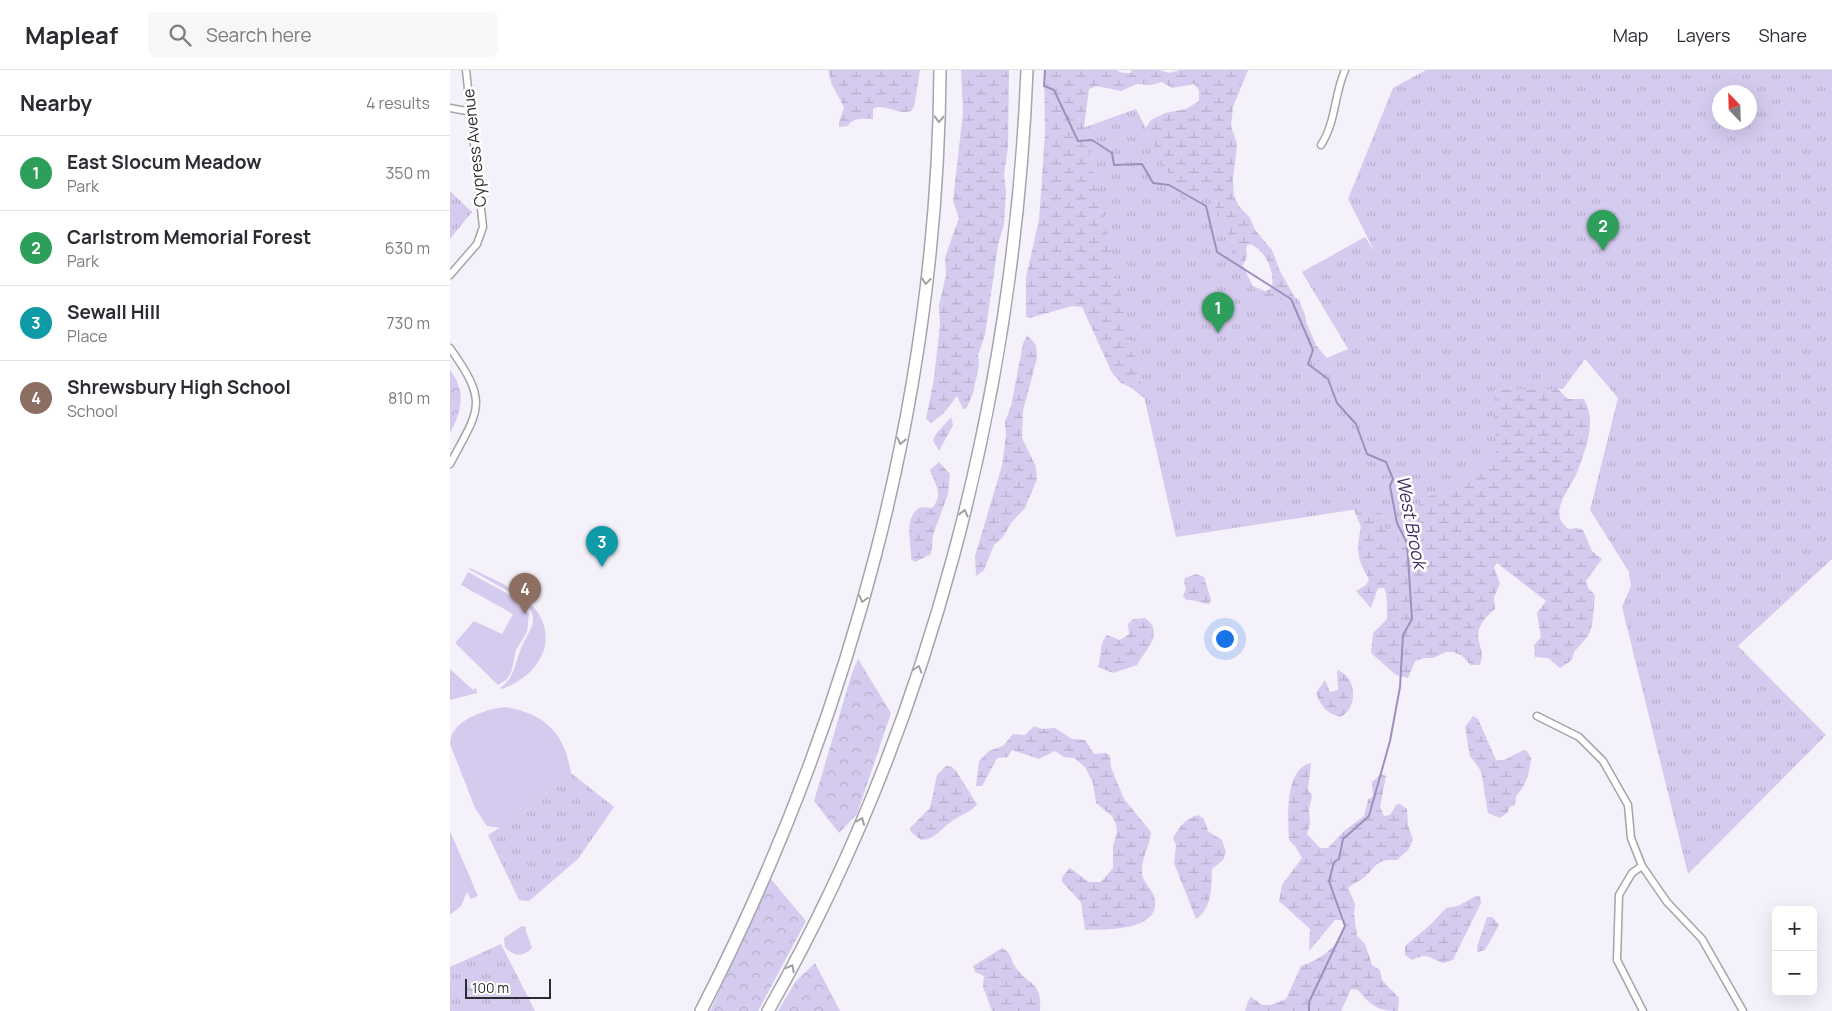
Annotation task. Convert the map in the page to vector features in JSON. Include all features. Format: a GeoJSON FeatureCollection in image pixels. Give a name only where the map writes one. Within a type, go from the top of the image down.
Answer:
{"type":"FeatureCollection","features":[{"type":"Feature","properties":{"kind":"highway"},"geometry":{"type":"LineString","coordinates":[[701,1011],[740,932],[805,779],[852,639],[880,537],[904,424],[921,322],[934,203],[940,70]]}},
{"type":"Feature","properties":{"kind":"highway"},"geometry":{"type":"LineString","coordinates":[[768,1011],[818,914],[875,786],[917,670],[957,540],[996,371],[1006,306],[1021,173],[1027,70]]}},
{"type":"Feature","properties":{"kind":"street","name":"Cypress Avenue"},"geometry":{"type":"LineString","coordinates":[[450,275],[477,244],[483,227],[466,70]]}},
{"type":"Feature","properties":{"kind":"street"},"geometry":{"type":"LineString","coordinates":[[1321,145],[1330,131],[1336,95],[1345,70]]}},
{"type":"Feature","properties":{"kind":"street"},"geometry":{"type":"LineString","coordinates":[[450,108],[472,112]]}},
{"type":"Feature","properties":{"kind":"street"},"geometry":{"type":"LineString","coordinates":[[450,348],[469,376],[476,400],[475,416],[450,464]]}},
{"type":"Feature","properties":{"kind":"street"},"geometry":{"type":"LineString","coordinates":[[1537,716],[1579,737],[1603,761],[1628,805],[1631,838],[1642,866],[1667,902],[1702,939],[1743,1011]]}},
{"type":"Feature","properties":{"kind":"street"},"geometry":{"type":"LineString","coordinates":[[1642,866],[1632,873],[1620,895],[1617,960],[1643,1011]]}},
{"type":"Feature","properties":{"kind":"green space"},"geometry":{"type":"Polygon","coordinates":[[[828,70],[920,70],[914,107],[911,111],[901,112],[877,107],[873,109],[873,119],[856,120],[848,126],[839,127],[844,107],[832,85],[828,70]]]}},
{"type":"Feature","properties":{"kind":"green space"},"geometry":{"type":"Polygon","coordinates":[[[961,70],[1009,70],[1008,147],[1004,174],[1006,191],[1004,224],[998,245],[985,335],[978,355],[979,365],[973,394],[966,409],[963,409],[957,396],[944,413],[931,423],[926,419],[934,378],[940,325],[939,305],[946,275],[945,257],[959,218],[953,201],[963,112],[961,70]]]}},
{"type":"Feature","properties":{"kind":"green space"},"geometry":{"type":"Polygon","coordinates":[[[1044,70],[1116,70],[1122,73],[1131,73],[1132,70],[1160,70],[1169,73],[1181,70],[1248,70],[1233,107],[1231,126],[1237,144],[1233,180],[1234,196],[1239,206],[1250,218],[1255,230],[1272,250],[1280,271],[1298,303],[1316,345],[1341,375],[1599,340],[1556,387],[1568,399],[1584,399],[1590,417],[1589,434],[1584,452],[1575,477],[1562,500],[1559,516],[1562,523],[1569,529],[1577,528],[1583,530],[1592,551],[1602,559],[1586,581],[1588,588],[1595,595],[1592,626],[1588,636],[1574,652],[1572,660],[1560,668],[1548,658],[1535,657],[1534,645],[1541,637],[1537,613],[1546,601],[1497,563],[1494,567],[1500,584],[1494,597],[1495,609],[1485,619],[1478,634],[1482,653],[1479,665],[1471,665],[1461,655],[1446,652],[1433,658],[1415,661],[1408,678],[1396,675],[1371,653],[1373,633],[1387,619],[1387,599],[1384,588],[1378,588],[1371,608],[1356,591],[1366,585],[1369,579],[1360,560],[1358,543],[1361,527],[1352,505],[1141,396],[1132,388],[1121,383],[1112,373],[1082,307],[1072,306],[1030,318],[1026,317],[1026,277],[1039,220],[1045,133],[1044,70]],[[1162,82],[1151,85],[1137,84],[1121,91],[1097,86],[1089,89],[1084,126],[1095,135],[1139,138],[1151,120],[1165,113],[1186,109],[1199,101],[1199,90],[1194,84],[1172,88],[1162,82]],[[1250,244],[1246,246],[1247,257],[1241,269],[1250,285],[1265,291],[1272,288],[1271,269],[1261,251],[1250,244]]]}},
{"type":"Feature","properties":{"kind":"green space"},"geometry":{"type":"Polygon","coordinates":[[[1426,70],[1832,70],[1832,559],[1738,646],[1826,735],[1688,874],[1622,607],[1631,586],[1629,572],[1590,510],[1618,398],[1585,359],[1563,389],[1494,390],[1496,455],[1458,485],[1425,498],[1409,517],[1391,553],[1378,506],[1176,537],[1083,128],[1136,109],[1183,201],[1207,189],[1262,306],[1293,296],[1299,300],[1306,318],[1304,327],[1313,346],[1312,364],[1348,349],[1302,272],[1365,237],[1375,252],[1348,199],[1393,88],[1426,70]]]}},
{"type":"Feature","properties":{"kind":"green space"},"geometry":{"type":"Polygon","coordinates":[[[450,191],[472,212],[450,239],[450,191]]]}},
{"type":"Feature","properties":{"kind":"green space"},"geometry":{"type":"Polygon","coordinates":[[[1027,335],[1036,345],[1037,358],[1023,411],[1022,438],[1036,467],[1037,479],[1025,508],[1011,523],[1003,537],[994,545],[984,570],[976,576],[975,556],[1002,466],[1006,436],[1005,422],[1011,406],[1023,344],[1027,335]]]}},
{"type":"Feature","properties":{"kind":"green space"},"geometry":{"type":"Polygon","coordinates":[[[450,370],[458,386],[460,401],[457,417],[450,433],[450,370]]]}},
{"type":"Feature","properties":{"kind":"green space"},"geometry":{"type":"Polygon","coordinates":[[[951,417],[953,425],[939,451],[933,440],[951,417]]]}},
{"type":"Feature","properties":{"kind":"green space"},"geometry":{"type":"Polygon","coordinates":[[[939,462],[950,474],[948,494],[933,535],[931,554],[915,562],[911,559],[910,524],[915,511],[921,507],[932,508],[936,503],[938,494],[930,470],[939,462]]]}},
{"type":"Feature","properties":{"kind":"green space"},"geometry":{"type":"Polygon","coordinates":[[[470,568],[500,582],[521,595],[538,613],[544,626],[546,639],[537,663],[516,682],[502,689],[500,688],[509,680],[523,643],[530,631],[533,619],[532,614],[522,599],[470,568]]]}},
{"type":"Feature","properties":{"kind":"green space"},"geometry":{"type":"Polygon","coordinates":[[[468,572],[519,600],[529,614],[527,632],[516,650],[511,673],[506,680],[498,685],[455,643],[474,621],[502,634],[513,614],[461,585],[468,572]]]}},
{"type":"Feature","properties":{"kind":"green space"},"geometry":{"type":"Polygon","coordinates":[[[1196,574],[1204,577],[1211,600],[1209,604],[1186,600],[1183,596],[1186,589],[1185,578],[1196,574]]]}},
{"type":"Feature","properties":{"kind":"green space"},"geometry":{"type":"Polygon","coordinates":[[[1145,618],[1154,630],[1154,636],[1137,665],[1113,673],[1098,667],[1104,638],[1107,635],[1120,640],[1129,634],[1128,624],[1133,619],[1145,618]]]}},
{"type":"Feature","properties":{"kind":"green space"},"geometry":{"type":"Polygon","coordinates":[[[858,659],[891,713],[857,814],[839,833],[814,801],[852,673],[858,659]]]}},
{"type":"Feature","properties":{"kind":"green space"},"geometry":{"type":"Polygon","coordinates":[[[450,669],[473,690],[476,688],[477,693],[450,700],[450,669]]]}},
{"type":"Feature","properties":{"kind":"green space"},"geometry":{"type":"Polygon","coordinates":[[[1337,670],[1344,673],[1349,679],[1353,693],[1350,707],[1340,717],[1325,708],[1316,693],[1325,680],[1330,692],[1338,690],[1337,670]]]}},
{"type":"Feature","properties":{"kind":"green space"},"geometry":{"type":"Polygon","coordinates":[[[505,707],[532,715],[542,720],[551,728],[564,747],[571,773],[519,816],[501,828],[487,826],[475,808],[450,744],[456,728],[462,722],[479,713],[505,707]]]}},
{"type":"Feature","properties":{"kind":"green space"},"geometry":{"type":"Polygon","coordinates":[[[1473,716],[1478,719],[1496,760],[1504,760],[1524,750],[1527,751],[1531,758],[1527,779],[1516,796],[1515,805],[1510,807],[1507,813],[1500,818],[1488,813],[1481,771],[1470,756],[1465,727],[1473,716]]]}},
{"type":"Feature","properties":{"kind":"green space"},"geometry":{"type":"Polygon","coordinates":[[[1034,726],[1042,729],[1055,728],[1072,739],[1085,740],[1094,754],[1106,753],[1110,756],[1111,767],[1124,799],[1151,832],[1142,873],[1154,896],[1154,910],[1148,918],[1140,923],[1117,929],[1085,930],[1081,902],[1062,882],[1062,877],[1070,868],[1089,882],[1101,882],[1113,868],[1113,846],[1117,832],[1116,824],[1112,816],[1096,803],[1093,783],[1085,767],[1074,758],[1064,757],[1055,751],[1039,759],[1012,750],[1008,757],[997,758],[982,786],[976,786],[979,761],[989,751],[1003,746],[1013,734],[1025,735],[1034,726]]]}},
{"type":"Feature","properties":{"kind":"green space"},"geometry":{"type":"Polygon","coordinates":[[[1311,763],[1308,789],[1312,796],[1309,809],[1310,824],[1307,834],[1320,848],[1328,848],[1344,831],[1364,816],[1368,800],[1373,796],[1372,782],[1381,774],[1386,776],[1380,807],[1384,816],[1390,815],[1396,805],[1400,804],[1407,809],[1408,825],[1413,840],[1408,850],[1397,860],[1380,862],[1367,875],[1348,888],[1355,904],[1354,914],[1357,936],[1365,944],[1372,965],[1380,970],[1382,980],[1399,998],[1398,1011],[1380,1009],[1367,1000],[1358,990],[1351,989],[1341,1011],[1245,1011],[1251,997],[1262,1005],[1271,1005],[1286,999],[1301,966],[1316,960],[1328,952],[1345,927],[1342,920],[1335,920],[1309,951],[1310,929],[1279,901],[1282,885],[1302,858],[1289,840],[1288,808],[1292,784],[1296,774],[1302,767],[1311,763]]]}},
{"type":"Feature","properties":{"kind":"green space"},"geometry":{"type":"Polygon","coordinates":[[[946,766],[951,766],[956,771],[977,804],[972,810],[954,820],[934,836],[921,840],[911,832],[910,828],[930,808],[937,775],[946,766]]]}},
{"type":"Feature","properties":{"kind":"green space"},"geometry":{"type":"Polygon","coordinates":[[[571,773],[614,807],[578,859],[529,901],[519,900],[488,835],[519,816],[571,773]]]}},
{"type":"Feature","properties":{"kind":"green space"},"geometry":{"type":"Polygon","coordinates":[[[1198,815],[1204,819],[1208,831],[1222,840],[1226,852],[1223,860],[1212,869],[1208,903],[1206,909],[1196,919],[1174,863],[1176,845],[1173,838],[1183,824],[1198,815]]]}},
{"type":"Feature","properties":{"kind":"green space"},"geometry":{"type":"Polygon","coordinates":[[[450,831],[478,896],[471,899],[467,892],[461,906],[450,915],[450,831]]]}},
{"type":"Feature","properties":{"kind":"green space"},"geometry":{"type":"Polygon","coordinates":[[[770,878],[806,921],[758,1011],[710,1011],[770,878]]]}},
{"type":"Feature","properties":{"kind":"green space"},"geometry":{"type":"Polygon","coordinates":[[[1476,896],[1480,896],[1481,903],[1453,960],[1443,963],[1422,956],[1412,960],[1405,955],[1405,946],[1431,924],[1446,908],[1458,906],[1476,896]]]}},
{"type":"Feature","properties":{"kind":"green space"},"geometry":{"type":"Polygon","coordinates":[[[1487,917],[1492,917],[1499,925],[1485,950],[1478,952],[1477,947],[1487,917]]]}},
{"type":"Feature","properties":{"kind":"green space"},"geometry":{"type":"Polygon","coordinates":[[[522,926],[526,927],[532,948],[518,955],[505,947],[504,938],[522,926]]]}},
{"type":"Feature","properties":{"kind":"green space"},"geometry":{"type":"Polygon","coordinates":[[[501,944],[535,1011],[450,1011],[450,967],[501,944]]]}},
{"type":"Feature","properties":{"kind":"green space"},"geometry":{"type":"Polygon","coordinates":[[[1002,948],[1010,955],[1022,975],[1037,990],[1040,1011],[992,1011],[983,987],[984,976],[975,972],[973,966],[1002,948]]]}},
{"type":"Feature","properties":{"kind":"green space"},"geometry":{"type":"Polygon","coordinates":[[[815,963],[840,1011],[778,1011],[796,981],[815,963]]]}},
{"type":"Feature","properties":{"kind":"waterway","name":"West Brook"},"geometry":{"type":"LineString","coordinates":[[1045,70],[1044,86],[1054,90],[1078,141],[1092,140],[1112,153],[1114,165],[1142,164],[1153,183],[1169,185],[1206,206],[1217,252],[1291,299],[1313,350],[1308,364],[1328,379],[1337,403],[1356,424],[1367,454],[1386,462],[1393,479],[1390,486],[1397,523],[1407,543],[1412,619],[1403,635],[1400,687],[1390,741],[1369,816],[1343,839],[1339,859],[1334,862],[1329,881],[1345,926],[1309,1002],[1309,1011]]}},
{"type":"Feature","properties":{"kind":"place","name":"Carlstrom Memorial Forest"},"geometry":{"type":"Point","coordinates":[1603,251]}},
{"type":"Feature","properties":{"kind":"place","name":"East Slocum Meadow"},"geometry":{"type":"Point","coordinates":[1218,333]}},
{"type":"Feature","properties":{"kind":"place","name":"Sewall Hill"},"geometry":{"type":"Point","coordinates":[602,567]}},
{"type":"Feature","properties":{"kind":"place","name":"Shrewsbury High School"},"geometry":{"type":"Point","coordinates":[525,614]}}]}
